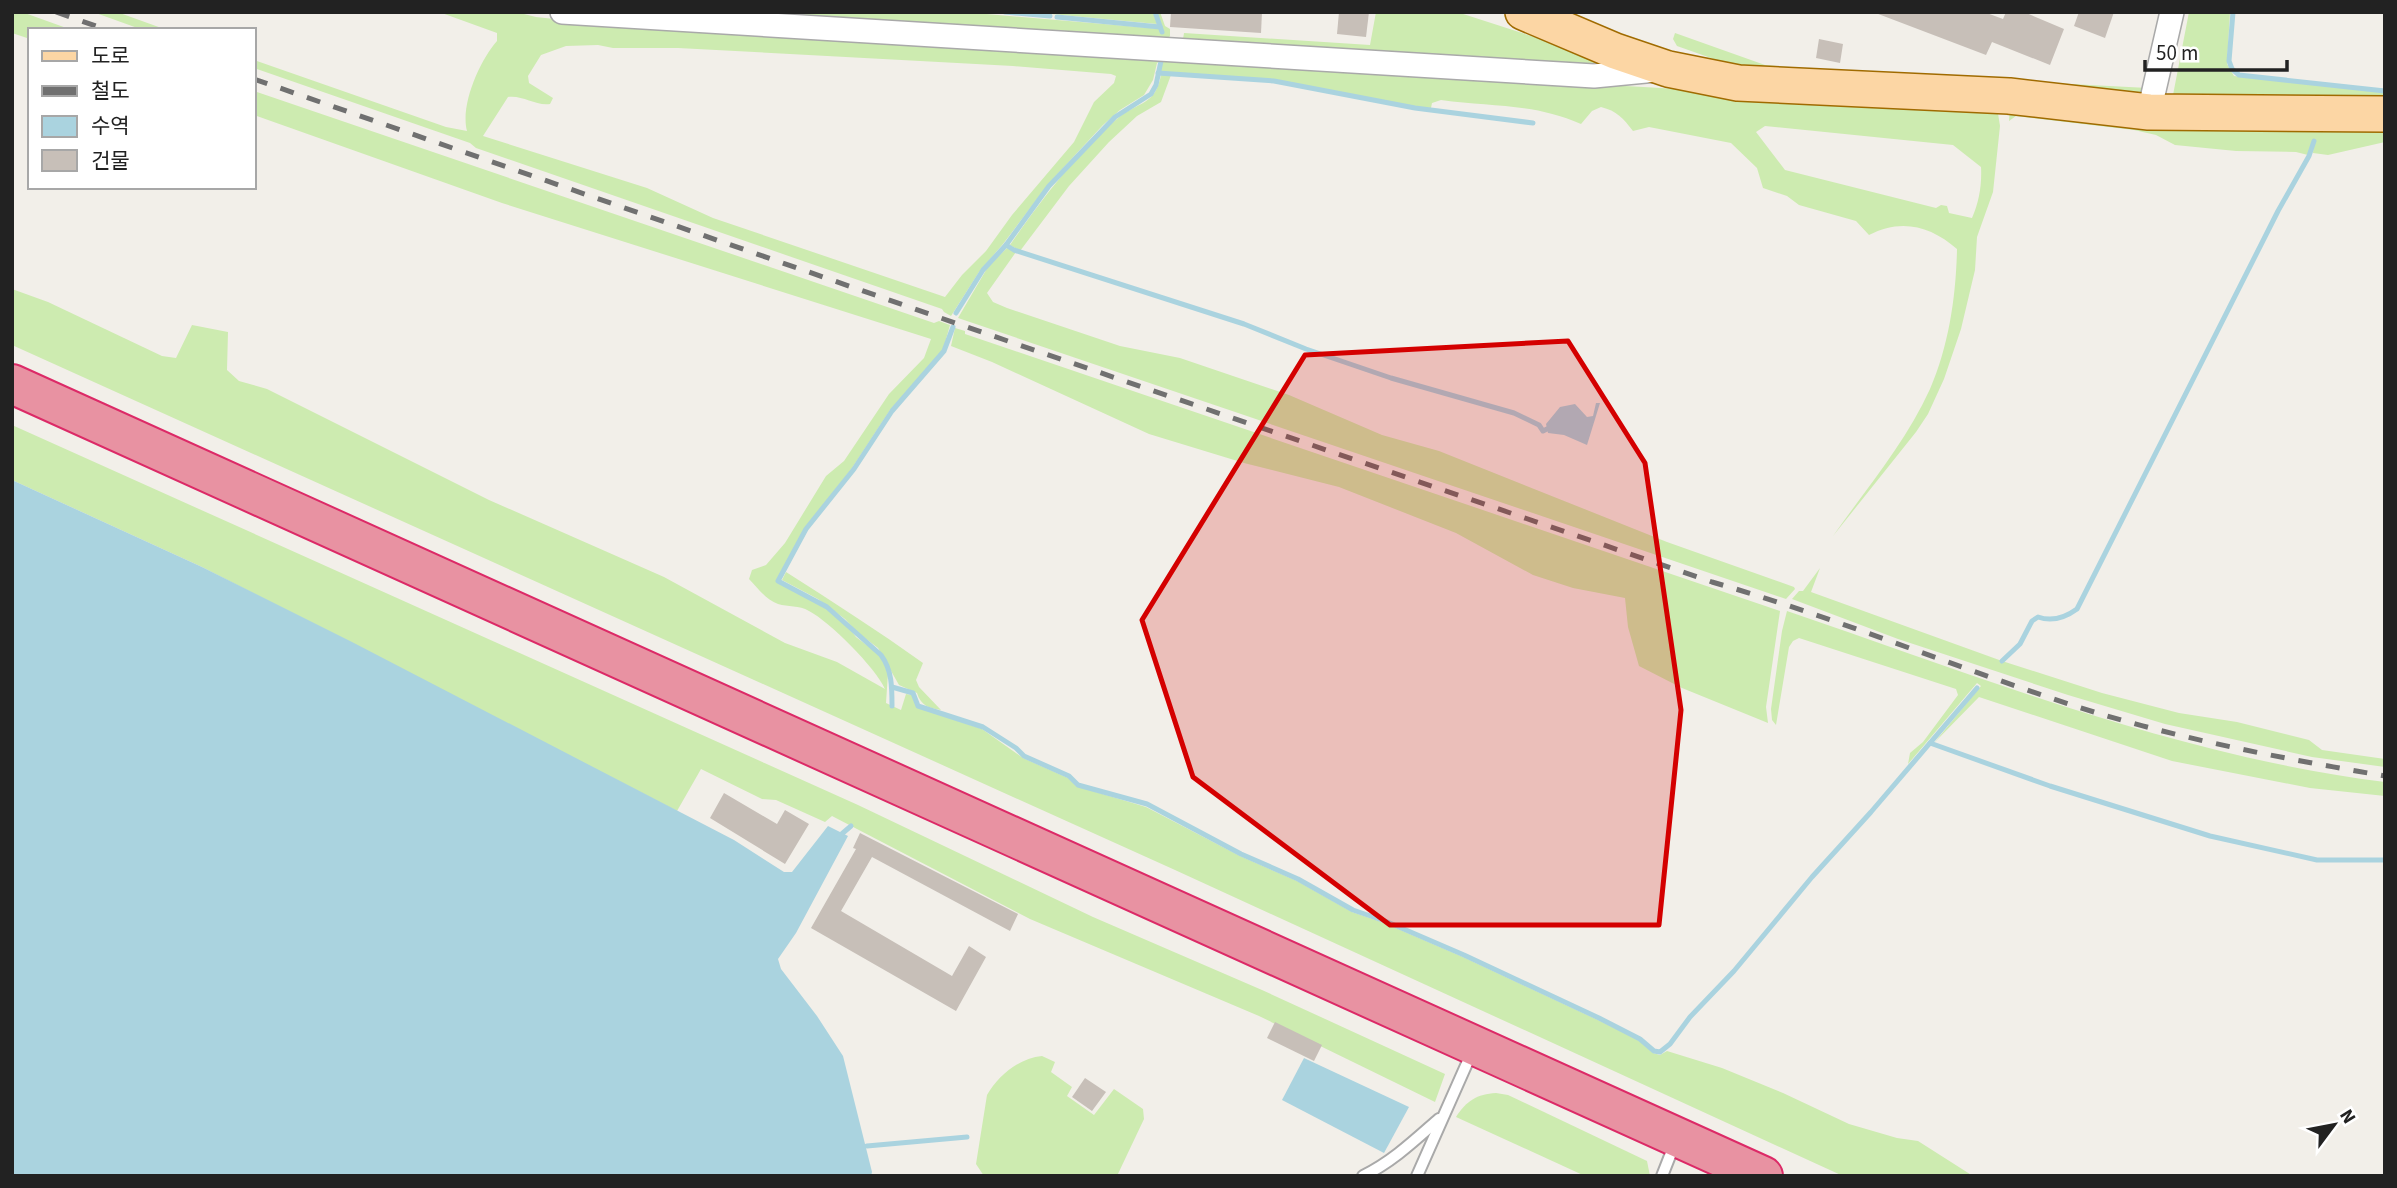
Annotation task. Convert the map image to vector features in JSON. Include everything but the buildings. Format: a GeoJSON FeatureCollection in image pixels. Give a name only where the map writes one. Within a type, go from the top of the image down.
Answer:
{"type":"FeatureCollection","features":[{"type":"Feature","properties":{"kind":"highway"},"geometry":{"type":"LineString","coordinates":[[12,384],[1763,1176]]}},
{"type":"Feature","properties":{"kind":"main road"},"geometry":{"type":"LineString","coordinates":[[1527,13],[1615,51],[1668,69],[1738,83],[2008,96],[2149,112],[2385,114]]}},
{"type":"Feature","properties":{"kind":"street"},"geometry":{"type":"LineString","coordinates":[[562,12],[1594,76],[1668,69]]}},
{"type":"Feature","properties":{"kind":"street"},"geometry":{"type":"LineString","coordinates":[[2149,112],[2172,12]]}},
{"type":"Feature","properties":{"kind":"lane"},"geometry":{"type":"LineString","coordinates":[[1417,1176],[1475,1046]]}},
{"type":"Feature","properties":{"kind":"lane"},"geometry":{"type":"LineString","coordinates":[[1363,1176],[1406,1148],[1441,1118]]}},
{"type":"Feature","properties":{"kind":"lane"},"geometry":{"type":"LineString","coordinates":[[1662,1176],[1677,1137]]}},
{"type":"Feature","properties":{"kind":"highlighted area"},"geometry":{"type":"Polygon","coordinates":[[[1568,341],[1645,463],[1681,710],[1659,925],[1390,925],[1193,777],[1142,620],[1305,355],[1568,341]]]}},
{"type":"Feature","properties":{"kind":"green space"},"geometry":{"type":"Polygon","coordinates":[[[12,12],[22,12],[66,28],[28,28],[28,38],[12,33],[12,12]]]}},
{"type":"Feature","properties":{"kind":"green space"},"geometry":{"type":"Polygon","coordinates":[[[93,12],[117,12],[161,28],[137,28],[93,12]]]}},
{"type":"Feature","properties":{"kind":"green space"},"geometry":{"type":"Polygon","coordinates":[[[439,12],[516,12],[536,17],[628,27],[849,42],[1997,107],[2000,126],[1993,192],[1977,237],[1975,270],[1961,329],[1944,379],[1928,414],[1916,432],[1833,536],[1897,446],[1930,389],[1950,320],[1957,249],[1937,235],[1915,227],[1893,227],[1869,235],[1856,221],[1799,205],[1787,196],[1763,188],[1757,168],[1731,143],[1649,127],[1633,131],[1619,116],[1601,107],[1592,111],[1581,124],[1529,109],[1441,100],[1432,103],[1431,108],[1416,107],[1274,80],[1160,72],[1160,62],[1157,63],[1153,80],[1144,95],[1103,125],[1050,182],[979,272],[951,316],[942,309],[476,148],[470,143],[256,69],[256,61],[446,127],[467,131],[466,109],[473,83],[484,59],[497,41],[497,33],[439,12]],[[598,45],[566,46],[541,55],[528,76],[529,83],[553,98],[550,104],[508,97],[483,136],[647,188],[713,218],[945,297],[1074,142],[1094,102],[1114,83],[1116,76],[1013,66],[678,48],[613,48],[598,45]],[[1765,126],[1756,132],[1785,170],[1936,208],[1947,206],[1949,213],[1972,218],[1980,193],[1981,167],[1953,145],[1765,126]]]}},
{"type":"Feature","properties":{"kind":"green space"},"geometry":{"type":"Polygon","coordinates":[[[661,12],[964,12],[1162,29],[1157,12],[1160,12],[1165,26],[1170,29],[1170,36],[1167,40],[661,12]]]}},
{"type":"Feature","properties":{"kind":"green space"},"geometry":{"type":"Polygon","coordinates":[[[1030,12],[1153,12],[1157,24],[1030,12]]]}},
{"type":"Feature","properties":{"kind":"green space"},"geometry":{"type":"Polygon","coordinates":[[[1376,12],[1457,12],[1618,66],[1183,39],[1184,33],[1370,45],[1376,12]]]}},
{"type":"Feature","properties":{"kind":"green space"},"geometry":{"type":"Polygon","coordinates":[[[2189,12],[2230,12],[2227,64],[2234,76],[2385,93],[2385,106],[2173,95],[2189,12]]]}},
{"type":"Feature","properties":{"kind":"green space"},"geometry":{"type":"Polygon","coordinates":[[[1675,33],[1765,65],[1858,73],[2148,88],[2147,96],[1759,75],[1677,46],[1673,39],[1675,33]]]}},
{"type":"Feature","properties":{"kind":"green space"},"geometry":{"type":"Polygon","coordinates":[[[1161,75],[1171,75],[1161,102],[1137,116],[1109,142],[1069,186],[1020,251],[1010,245],[1074,162],[1118,118],[1150,98],[1161,75]]]}},
{"type":"Feature","properties":{"kind":"green space"},"geometry":{"type":"Polygon","coordinates":[[[256,92],[934,323],[939,321],[950,325],[943,350],[890,410],[852,468],[805,528],[776,581],[826,608],[844,621],[856,637],[880,655],[888,673],[886,703],[901,710],[906,694],[912,695],[917,707],[982,729],[1023,758],[1068,778],[1076,786],[1146,807],[1240,856],[1297,881],[1352,912],[1463,957],[1598,1020],[1639,1040],[1653,1053],[1660,1055],[1667,1051],[1722,1068],[1849,1124],[1897,1138],[1918,1141],[1973,1176],[1843,1176],[1175,870],[12,345],[12,289],[48,302],[162,356],[176,358],[192,325],[228,332],[227,370],[239,381],[267,389],[489,500],[664,577],[785,643],[837,662],[885,689],[862,658],[828,625],[805,609],[774,602],[749,579],[752,570],[766,565],[785,543],[826,476],[844,461],[889,394],[924,358],[931,339],[502,203],[256,116],[256,92]]]}},
{"type":"Feature","properties":{"kind":"green space"},"geometry":{"type":"Polygon","coordinates":[[[2010,107],[2385,126],[2385,142],[2328,155],[2313,153],[2314,140],[2308,155],[2296,152],[2236,151],[2175,145],[2156,135],[2134,130],[2016,116],[2009,121],[2010,107]]]}},
{"type":"Feature","properties":{"kind":"green space"},"geometry":{"type":"Polygon","coordinates":[[[1007,248],[1016,252],[987,293],[993,302],[1120,346],[1180,358],[1289,395],[1382,435],[1439,451],[1667,542],[1795,589],[1786,599],[958,318],[989,265],[1007,248]]]}},
{"type":"Feature","properties":{"kind":"green space"},"geometry":{"type":"Polygon","coordinates":[[[955,328],[965,331],[965,334],[1780,611],[1766,707],[1768,723],[1682,688],[1639,666],[1628,627],[1625,598],[1573,588],[1533,575],[1456,533],[1339,487],[1244,463],[1149,434],[951,346],[955,328]]]}},
{"type":"Feature","properties":{"kind":"green space"},"geometry":{"type":"Polygon","coordinates":[[[12,425],[858,805],[1093,917],[1262,990],[1445,1074],[1435,1102],[1259,1016],[1030,919],[832,816],[825,822],[776,800],[762,799],[701,769],[677,811],[202,567],[12,480],[12,425]]]}},
{"type":"Feature","properties":{"kind":"green space"},"geometry":{"type":"Polygon","coordinates":[[[1820,568],[1811,592],[2002,661],[2102,693],[2179,713],[2237,722],[2309,740],[2322,750],[2385,759],[2385,767],[2312,757],[2165,724],[1898,639],[1792,599],[1799,591],[1803,591],[1820,568]]]}},
{"type":"Feature","properties":{"kind":"green space"},"geometry":{"type":"Polygon","coordinates":[[[786,572],[923,663],[916,680],[919,687],[941,710],[926,706],[917,693],[899,685],[878,648],[818,599],[782,580],[786,572]]]}},
{"type":"Feature","properties":{"kind":"green space"},"geometry":{"type":"Polygon","coordinates":[[[1787,611],[2008,688],[2157,734],[2308,770],[2385,782],[2385,796],[2310,788],[2172,761],[1979,697],[1934,743],[1981,686],[1977,683],[1908,764],[1910,753],[1923,742],[1958,695],[1956,689],[1799,638],[1789,647],[1776,725],[1772,720],[1771,709],[1787,611]]]}},
{"type":"Feature","properties":{"kind":"green space"},"geometry":{"type":"Polygon","coordinates":[[[1042,1056],[1055,1062],[1051,1072],[1072,1087],[1067,1096],[1094,1115],[1114,1089],[1143,1109],[1144,1119],[1117,1176],[984,1176],[976,1164],[987,1095],[997,1081],[1017,1064],[1042,1056]]]}},
{"type":"Feature","properties":{"kind":"green space"},"geometry":{"type":"Polygon","coordinates":[[[1496,1093],[1508,1095],[1647,1161],[1650,1176],[1585,1176],[1456,1117],[1473,1099],[1496,1093]]]}},
{"type":"Feature","properties":{"kind":"water"},"geometry":{"type":"Polygon","coordinates":[[[1596,403],[1600,403],[1587,445],[1564,435],[1548,433],[1546,424],[1560,407],[1575,404],[1587,417],[1593,416],[1596,403]]]}},
{"type":"Feature","properties":{"kind":"water"},"geometry":{"type":"Polygon","coordinates":[[[12,480],[202,567],[352,642],[734,840],[784,872],[792,872],[828,826],[848,836],[796,933],[778,959],[781,969],[843,1056],[871,1176],[12,1176],[12,480]]]}},
{"type":"Feature","properties":{"kind":"water"},"geometry":{"type":"Polygon","coordinates":[[[1304,1058],[1409,1107],[1384,1153],[1282,1100],[1304,1058]]]}},
{"type":"Feature","properties":{"kind":"waterway"},"geometry":{"type":"LineString","coordinates":[[1005,12],[1050,16]]}},
{"type":"Feature","properties":{"kind":"waterway"},"geometry":{"type":"LineString","coordinates":[[1155,12],[1162,32]]}},
{"type":"Feature","properties":{"kind":"waterway"},"geometry":{"type":"LineString","coordinates":[[2233,12],[2229,61],[2232,69],[2239,75],[2385,91]]}},
{"type":"Feature","properties":{"kind":"waterway"},"geometry":{"type":"LineString","coordinates":[[1057,17],[1160,27]]}},
{"type":"Feature","properties":{"kind":"waterway"},"geometry":{"type":"LineString","coordinates":[[956,313],[983,270],[1006,245],[1049,186],[1115,117],[1151,94],[1156,85],[1161,61]]}},
{"type":"Feature","properties":{"kind":"waterway"},"geometry":{"type":"LineString","coordinates":[[1158,73],[1274,81],[1415,108],[1533,123]]}},
{"type":"Feature","properties":{"kind":"waterway"},"geometry":{"type":"LineString","coordinates":[[2002,661],[2020,644],[2032,621],[2038,617],[2059,618],[2077,609],[2278,211],[2309,156],[2314,141]]}},
{"type":"Feature","properties":{"kind":"waterway"},"geometry":{"type":"LineString","coordinates":[[1006,245],[1014,250],[1244,324],[1391,378],[1514,413],[1539,425],[1543,431],[1549,428]]}},
{"type":"Feature","properties":{"kind":"waterway"},"geometry":{"type":"LineString","coordinates":[[892,706],[889,673],[881,655],[827,607],[778,581],[806,529],[854,469],[892,411],[944,351],[953,327]]}},
{"type":"Feature","properties":{"kind":"waterway"},"geometry":{"type":"LineString","coordinates":[[892,687],[913,693],[918,706],[983,727],[1024,756],[1069,776],[1078,785],[1147,804],[1241,854],[1298,879],[1353,910],[1464,955],[1599,1018],[1660,1052],[1734,971],[1977,688]]}},
{"type":"Feature","properties":{"kind":"waterway"},"geometry":{"type":"LineString","coordinates":[[1930,743],[2050,786],[2210,836],[2317,860],[2385,860]]}},
{"type":"Feature","properties":{"kind":"waterway"},"geometry":{"type":"LineString","coordinates":[[837,838],[851,826]]}},
{"type":"Feature","properties":{"kind":"waterway"},"geometry":{"type":"LineString","coordinates":[[867,1146],[967,1137]]}},
{"type":"Feature","properties":{"kind":"railway"},"geometry":{"type":"LineString","coordinates":[[56,12],[101,28]]}},
{"type":"Feature","properties":{"kind":"railway"},"geometry":{"type":"LineString","coordinates":[[256,80],[961,325],[1712,582],[1808,612],[2094,712],[2202,741],[2385,776]]}}]}
